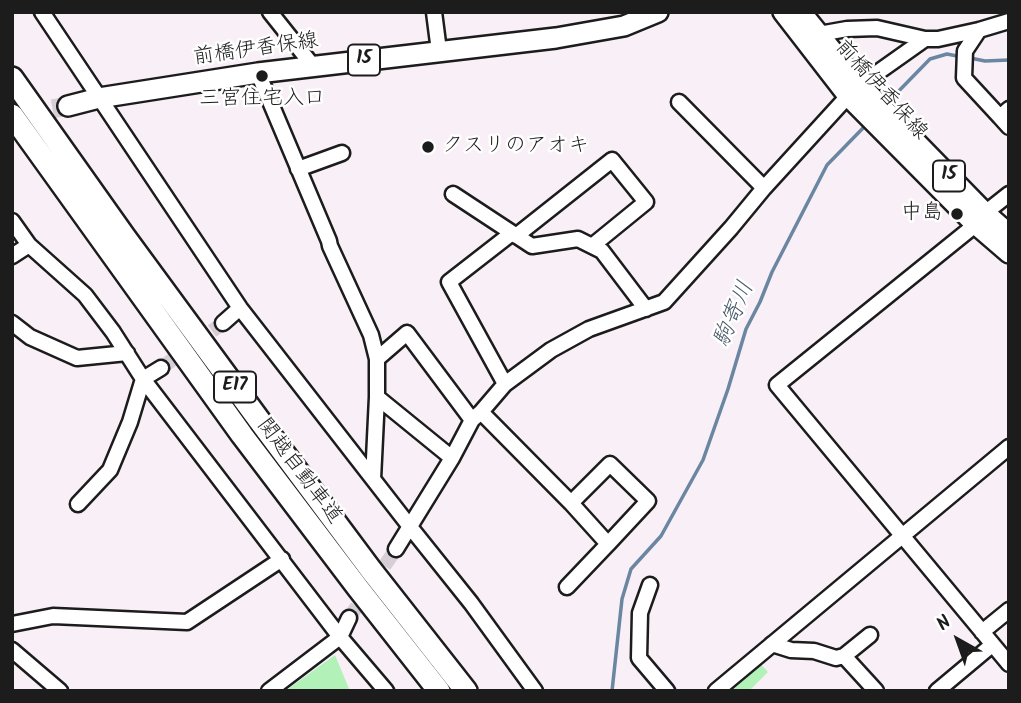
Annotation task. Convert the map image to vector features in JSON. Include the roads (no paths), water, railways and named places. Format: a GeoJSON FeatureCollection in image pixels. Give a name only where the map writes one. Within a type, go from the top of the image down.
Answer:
{"type":"FeatureCollection","features":[{"type":"Feature","properties":{"kind":"highway","name":"関越自動車道"},"geometry":{"type":"LineString","coordinates":[[12,78],[267,431],[466,691]]}},
{"type":"Feature","properties":{"kind":"highway","name":"関越自動車道"},"geometry":{"type":"LineString","coordinates":[[12,115],[242,435],[439,691]]}},
{"type":"Feature","properties":{"kind":"main road","name":"前橋伊香保線"},"geometry":{"type":"LineString","coordinates":[[68,106],[99,98],[258,73],[570,36],[624,26],[658,12]]}},
{"type":"Feature","properties":{"kind":"main road","name":"前橋伊香保線"},"geometry":{"type":"LineString","coordinates":[[783,12],[973,222],[1009,253]]}},
{"type":"Feature","properties":{"kind":"main road","name":"前橋伊香保線"},"geometry":{"type":"LineString","coordinates":[[802,12],[819,33],[854,90]]}},
{"type":"Feature","properties":{"kind":"main road","name":"前橋伊香保線"},"geometry":{"type":"LineString","coordinates":[[878,115],[1009,234]]}},
{"type":"Feature","properties":{"kind":"street"},"geometry":{"type":"LineString","coordinates":[[43,12],[240,308],[471,603],[535,691]]}},
{"type":"Feature","properties":{"kind":"street"},"geometry":{"type":"LineString","coordinates":[[270,12],[313,66]]}},
{"type":"Feature","properties":{"kind":"street"},"geometry":{"type":"LineString","coordinates":[[435,12],[439,51]]}},
{"type":"Feature","properties":{"kind":"street"},"geometry":{"type":"LineString","coordinates":[[819,33],[877,28],[925,39],[938,39],[1009,21]]}},
{"type":"Feature","properties":{"kind":"street"},"geometry":{"type":"LineString","coordinates":[[979,30],[965,51],[964,78],[1006,118]]}},
{"type":"Feature","properties":{"kind":"street"},"geometry":{"type":"LineString","coordinates":[[396,549],[477,416],[505,384],[551,350],[589,328],[664,302],[854,90],[925,39]]}},
{"type":"Feature","properties":{"kind":"street"},"geometry":{"type":"LineString","coordinates":[[258,73],[330,241],[330,247],[371,335],[377,359],[373,479]]}},
{"type":"Feature","properties":{"kind":"street"},"geometry":{"type":"LineString","coordinates":[[679,102],[764,188]]}},
{"type":"Feature","properties":{"kind":"street"},"geometry":{"type":"LineString","coordinates":[[298,169],[342,153]]}},
{"type":"Feature","properties":{"kind":"street"},"geometry":{"type":"LineString","coordinates":[[505,384],[450,282],[611,160],[646,202],[592,246]]}},
{"type":"Feature","properties":{"kind":"street"},"geometry":{"type":"LineString","coordinates":[[453,194],[533,246],[578,239],[602,251],[646,309]]}},
{"type":"Feature","properties":{"kind":"street"},"geometry":{"type":"LineString","coordinates":[[985,213],[1009,194]]}},
{"type":"Feature","properties":{"kind":"street"},"geometry":{"type":"LineString","coordinates":[[12,221],[29,245],[85,295],[143,379],[340,637],[386,691]]}},
{"type":"Feature","properties":{"kind":"street"},"geometry":{"type":"LineString","coordinates":[[969,230],[777,385],[1009,664]]}},
{"type":"Feature","properties":{"kind":"street"},"geometry":{"type":"LineString","coordinates":[[12,257],[29,245]]}},
{"type":"Feature","properties":{"kind":"street"},"geometry":{"type":"LineString","coordinates":[[223,323],[240,308]]}},
{"type":"Feature","properties":{"kind":"street"},"geometry":{"type":"LineString","coordinates":[[12,323],[30,337],[77,358],[127,353]]}},
{"type":"Feature","properties":{"kind":"street"},"geometry":{"type":"LineString","coordinates":[[377,359],[407,334],[477,416],[570,503],[608,544]]}},
{"type":"Feature","properties":{"kind":"street"},"geometry":{"type":"LineString","coordinates":[[78,505],[110,470],[130,422],[143,379],[161,368]]}},
{"type":"Feature","properties":{"kind":"street"},"geometry":{"type":"LineString","coordinates":[[377,397],[452,458]]}},
{"type":"Feature","properties":{"kind":"street"},"geometry":{"type":"LineString","coordinates":[[723,689],[772,644],[1009,447]]}},
{"type":"Feature","properties":{"kind":"street"},"geometry":{"type":"LineString","coordinates":[[567,587],[648,501],[610,464],[570,503]]}},
{"type":"Feature","properties":{"kind":"street"},"geometry":{"type":"LineString","coordinates":[[12,624],[52,616],[187,622],[282,559]]}},
{"type":"Feature","properties":{"kind":"street"},"geometry":{"type":"LineString","coordinates":[[650,585],[640,613],[639,658],[667,691]]}},
{"type":"Feature","properties":{"kind":"street"},"geometry":{"type":"LineString","coordinates":[[982,632],[1009,610]]}},
{"type":"Feature","properties":{"kind":"street"},"geometry":{"type":"LineString","coordinates":[[269,691],[340,637],[349,618]]}},
{"type":"Feature","properties":{"kind":"street"},"geometry":{"type":"LineString","coordinates":[[772,644],[791,650],[814,651],[836,658],[845,656],[870,635]]}},
{"type":"Feature","properties":{"kind":"street"},"geometry":{"type":"LineString","coordinates":[[942,689],[992,645]]}},
{"type":"Feature","properties":{"kind":"street"},"geometry":{"type":"LineString","coordinates":[[12,650],[60,691]]}},
{"type":"Feature","properties":{"kind":"street"},"geometry":{"type":"LineString","coordinates":[[845,656],[876,691]]}},
{"type":"Feature","properties":{"kind":"waterway","name":"駒寄川"},"geometry":{"type":"LineString","coordinates":[[888,102],[930,59],[947,54],[962,57]]}},
{"type":"Feature","properties":{"kind":"waterway","name":"駒寄川"},"geometry":{"type":"LineString","coordinates":[[970,58],[985,61],[1009,60]]}},
{"type":"Feature","properties":{"kind":"waterway","name":"駒寄川"},"geometry":{"type":"LineString","coordinates":[[612,691],[622,599],[631,569],[661,536],[703,460],[746,329],[827,165],[866,125]]}},
{"type":"Feature","properties":{"kind":"tunnel"},"geometry":{"type":"LineString","coordinates":[[24,114],[68,106]]}},
{"type":"Feature","properties":{"kind":"tunnel"},"geometry":{"type":"LineString","coordinates":[[161,368],[223,323]]}},
{"type":"Feature","properties":{"kind":"tunnel"},"geometry":{"type":"LineString","coordinates":[[349,618],[396,549]]}},
{"type":"Feature","properties":{"kind":"place","name":"三宮住宅入口"},"geometry":{"type":"Point","coordinates":[262,76]}},
{"type":"Feature","properties":{"kind":"place","name":"クスリのアオキ"},"geometry":{"type":"Point","coordinates":[428,147]}},
{"type":"Feature","properties":{"kind":"place","name":"中島"},"geometry":{"type":"Point","coordinates":[957,214]}}]}
